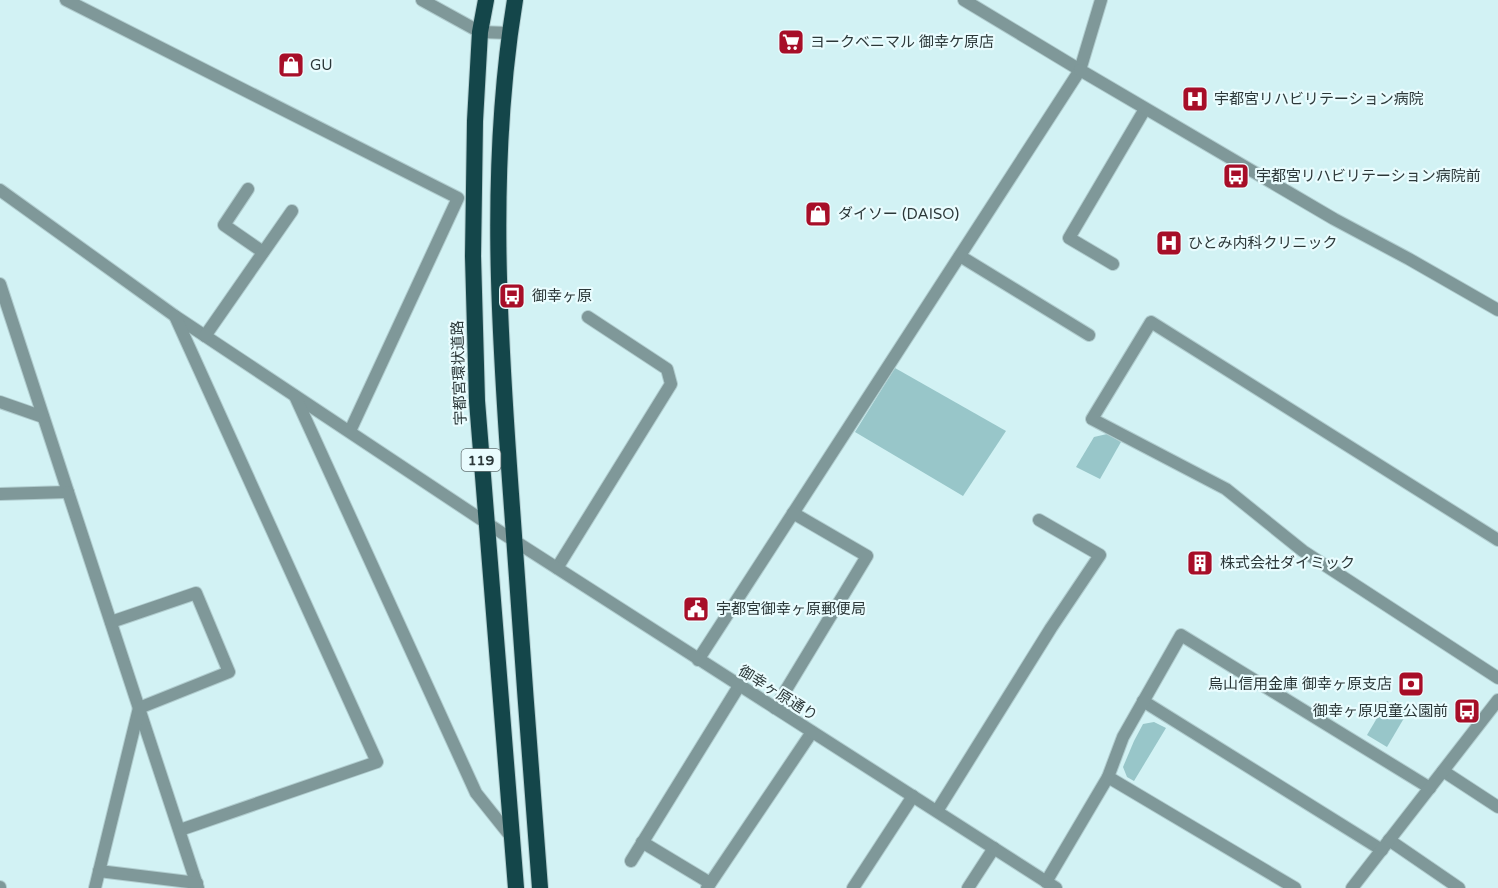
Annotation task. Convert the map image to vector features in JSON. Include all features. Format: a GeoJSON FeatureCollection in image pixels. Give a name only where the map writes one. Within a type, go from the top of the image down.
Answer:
{"type":"FeatureCollection","features":[{"type":"Feature","properties":{"kind":"highway","name":"宇都宮環状道路"},"geometry":{"type":"LineString","coordinates":[[486,0],[480,32],[475,122],[466,197],[477,401],[516,888]]}},
{"type":"Feature","properties":{"kind":"highway","name":"119"},"geometry":{"type":"LineString","coordinates":[[515,0],[509,33],[502,125],[499,260],[504,399],[540,888]]}},
{"type":"Feature","properties":{"kind":"street"},"geometry":{"type":"LineString","coordinates":[[66,0],[466,197],[350,430]]}},
{"type":"Feature","properties":{"kind":"street"},"geometry":{"type":"LineString","coordinates":[[422,0],[480,32],[509,33]]}},
{"type":"Feature","properties":{"kind":"street"},"geometry":{"type":"LineString","coordinates":[[964,0],[1334,219],[1498,310]]}},
{"type":"Feature","properties":{"kind":"street"},"geometry":{"type":"LineString","coordinates":[[698,660],[1080,70],[1101,0]]}},
{"type":"Feature","properties":{"kind":"street"},"geometry":{"type":"LineString","coordinates":[[1113,264],[1069,238],[1145,109]]}},
{"type":"Feature","properties":{"kind":"street"},"geometry":{"type":"LineString","coordinates":[[248,189],[224,225],[263,252]]}},
{"type":"Feature","properties":{"kind":"street","name":"御幸ヶ原通り"},"geometry":{"type":"LineString","coordinates":[[0,190],[175,316],[486,522],[1051,885]]}},
{"type":"Feature","properties":{"kind":"street"},"geometry":{"type":"LineString","coordinates":[[205,336],[292,211]]}},
{"type":"Feature","properties":{"kind":"street"},"geometry":{"type":"LineString","coordinates":[[960,256],[1089,335]]}},
{"type":"Feature","properties":{"kind":"street"},"geometry":{"type":"LineString","coordinates":[[0,287],[198,886],[99,871]]}},
{"type":"Feature","properties":{"kind":"street"},"geometry":{"type":"LineString","coordinates":[[175,316],[377,762],[180,830]]}},
{"type":"Feature","properties":{"kind":"street"},"geometry":{"type":"LineString","coordinates":[[557,568],[671,384],[667,369],[588,317]]}},
{"type":"Feature","properties":{"kind":"street"},"geometry":{"type":"LineString","coordinates":[[1498,540],[1151,322],[1092,419],[1226,489],[1303,551],[1498,678]]}},
{"type":"Feature","properties":{"kind":"street"},"geometry":{"type":"LineString","coordinates":[[295,394],[476,793],[512,838]]}},
{"type":"Feature","properties":{"kind":"street"},"geometry":{"type":"LineString","coordinates":[[0,402],[43,417]]}},
{"type":"Feature","properties":{"kind":"street"},"geometry":{"type":"LineString","coordinates":[[0,494],[68,492]]}},
{"type":"Feature","properties":{"kind":"street"},"geometry":{"type":"LineString","coordinates":[[775,708],[867,556],[794,513]]}},
{"type":"Feature","properties":{"kind":"street"},"geometry":{"type":"LineString","coordinates":[[937,811],[1051,628],[1100,555],[1039,520]]}},
{"type":"Feature","properties":{"kind":"street"},"geometry":{"type":"LineString","coordinates":[[111,622],[196,593],[229,672],[139,708]]}},
{"type":"Feature","properties":{"kind":"street"},"geometry":{"type":"LineString","coordinates":[[1051,885],[1108,777],[1123,737],[1181,635],[1430,788]]}},
{"type":"Feature","properties":{"kind":"street"},"geometry":{"type":"LineString","coordinates":[[631,861],[739,686]]}},
{"type":"Feature","properties":{"kind":"street"},"geometry":{"type":"LineString","coordinates":[[1352,888],[1498,700]]}},
{"type":"Feature","properties":{"kind":"street"},"geometry":{"type":"LineString","coordinates":[[1143,701],[1459,888]]}},
{"type":"Feature","properties":{"kind":"street"},"geometry":{"type":"LineString","coordinates":[[95,888],[139,708]]}},
{"type":"Feature","properties":{"kind":"street"},"geometry":{"type":"LineString","coordinates":[[642,842],[708,886],[812,732]]}},
{"type":"Feature","properties":{"kind":"street"},"geometry":{"type":"LineString","coordinates":[[1443,771],[1498,807]]}},
{"type":"Feature","properties":{"kind":"street"},"geometry":{"type":"LineString","coordinates":[[1108,777],[1296,888]]}},
{"type":"Feature","properties":{"kind":"street"},"geometry":{"type":"LineString","coordinates":[[853,888],[913,796]]}},
{"type":"Feature","properties":{"kind":"street"},"geometry":{"type":"LineString","coordinates":[[968,888],[994,848]]}},
{"type":"Feature","properties":{"kind":"shaded area"},"geometry":{"type":"Polygon","coordinates":[[[895,368],[1006,431],[963,496],[855,432],[895,368]]]}},
{"type":"Feature","properties":{"kind":"shaded area"},"geometry":{"type":"Polygon","coordinates":[[[1107,434],[1121,442],[1100,479],[1076,467],[1094,437],[1107,434]]]}},
{"type":"Feature","properties":{"kind":"shaded area"},"geometry":{"type":"Polygon","coordinates":[[[1387,701],[1407,713],[1387,747],[1367,735],[1387,701]]]}},
{"type":"Feature","properties":{"kind":"shaded area"},"geometry":{"type":"Polygon","coordinates":[[[1154,722],[1166,728],[1134,781],[1127,777],[1123,767],[1143,724],[1154,722]]]}},
{"type":"Feature","properties":{"kind":"place","name":"ヨークベニマル 御幸ケ原店"},"geometry":{"type":"Point","coordinates":[791,42]}},
{"type":"Feature","properties":{"kind":"place","name":"GU"},"geometry":{"type":"Point","coordinates":[291,65]}},
{"type":"Feature","properties":{"kind":"place","name":"宇都宮リハビリテーション病院"},"geometry":{"type":"Point","coordinates":[1195,99]}},
{"type":"Feature","properties":{"kind":"place","name":"宇都宮リハビリテーション病院前"},"geometry":{"type":"Point","coordinates":[1236,176]}},
{"type":"Feature","properties":{"kind":"place","name":"ダイソー (DAISO)"},"geometry":{"type":"Point","coordinates":[818,214]}},
{"type":"Feature","properties":{"kind":"place","name":"ひとみ内科クリニック"},"geometry":{"type":"Point","coordinates":[1169,243]}},
{"type":"Feature","properties":{"kind":"place","name":"御幸ヶ原"},"geometry":{"type":"Point","coordinates":[512,296]}},
{"type":"Feature","properties":{"kind":"place","name":"株式会社ダイミック"},"geometry":{"type":"Point","coordinates":[1200,563]}},
{"type":"Feature","properties":{"kind":"place","name":"宇都宮御幸ヶ原郵便局"},"geometry":{"type":"Point","coordinates":[696,609]}},
{"type":"Feature","properties":{"kind":"place","name":"烏山信用金庫 御幸ヶ原支店"},"geometry":{"type":"Point","coordinates":[1411,684]}},
{"type":"Feature","properties":{"kind":"place","name":"御幸ヶ原児童公園前"},"geometry":{"type":"Point","coordinates":[1467,711]}}]}
